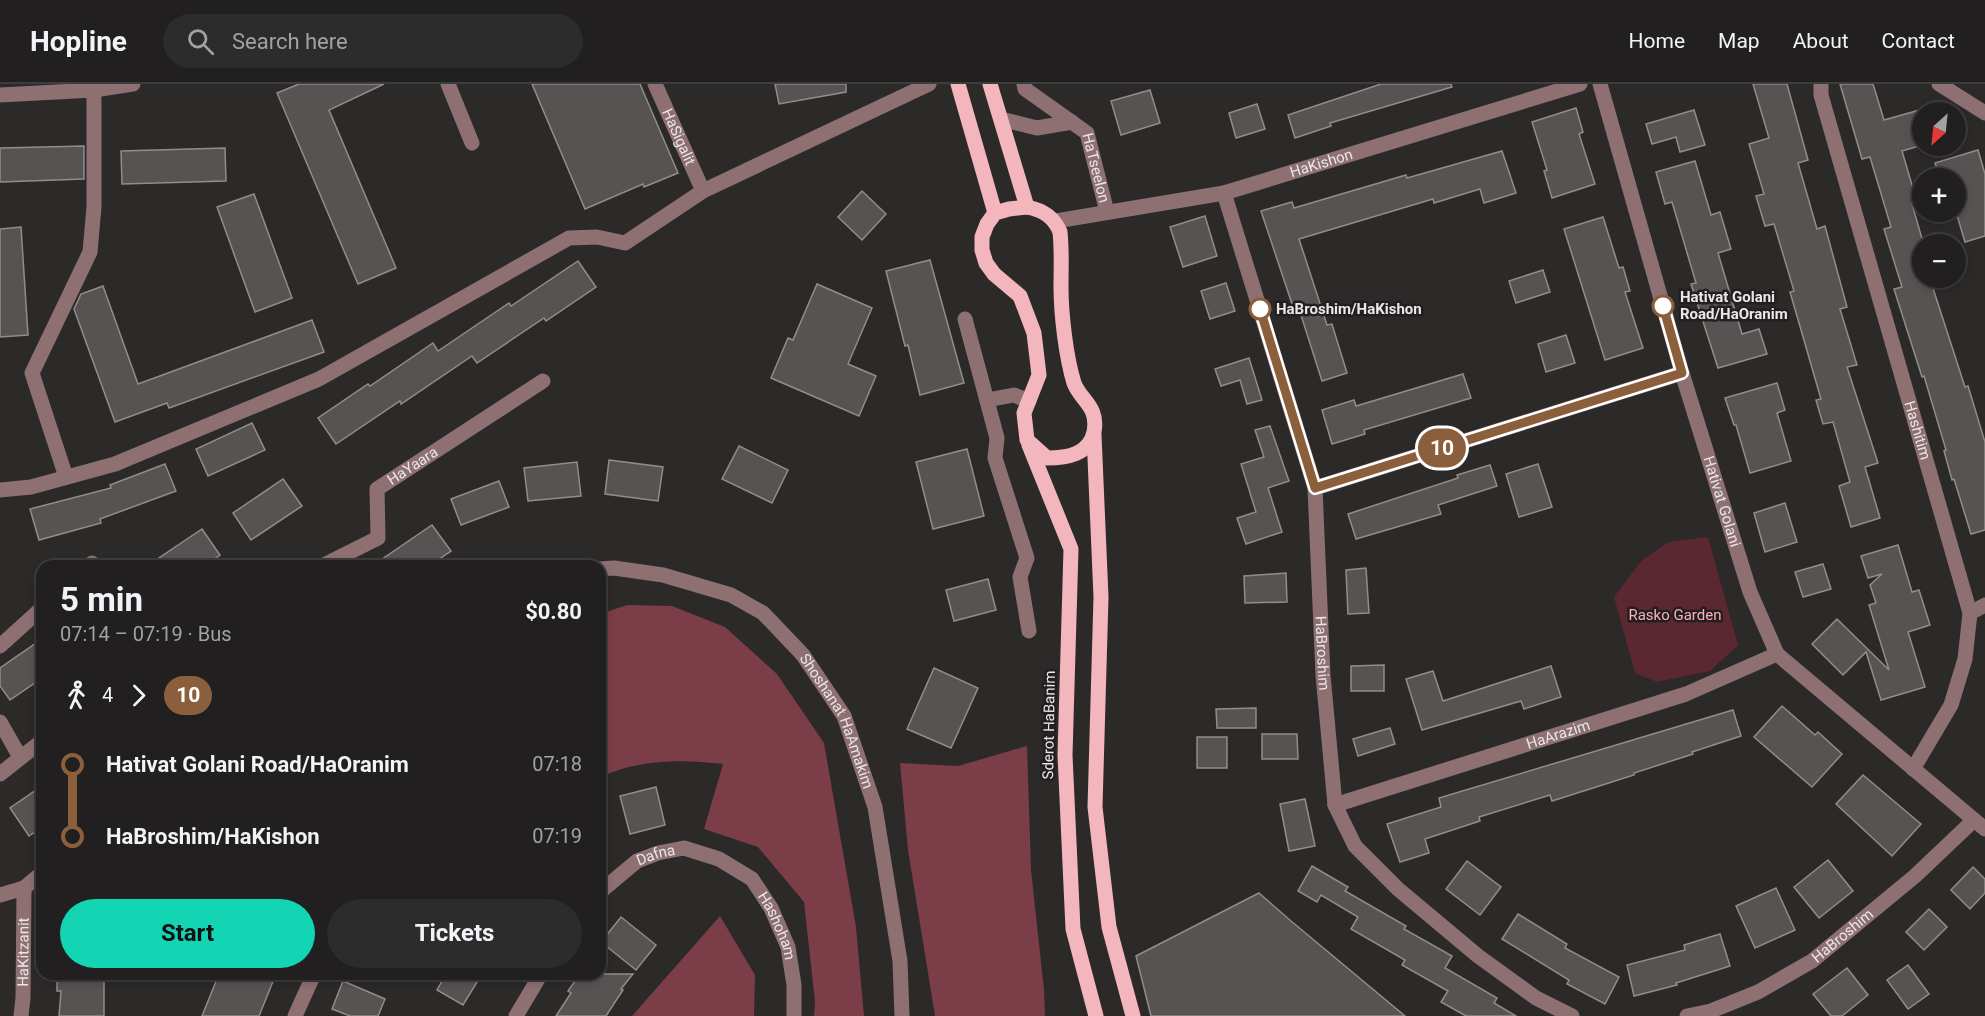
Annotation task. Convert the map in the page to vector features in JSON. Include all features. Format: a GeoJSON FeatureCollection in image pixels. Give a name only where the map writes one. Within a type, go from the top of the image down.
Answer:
{"type":"FeatureCollection","features":[{"type":"Feature","properties":{"kind":"main road"},"geometry":{"type":"LineString","coordinates":[[958,84],[995,213],[1027,207],[1039,210],[1056,221],[1062,245],[1061,286],[1074,385],[1094,413],[1101,597],[1095,807],[1109,927],[1133,1016]]}},
{"type":"Feature","properties":{"kind":"main road"},"geometry":{"type":"LineString","coordinates":[[990,84],[1027,207]]}},
{"type":"Feature","properties":{"kind":"main road","name":"Sderot HaBanim"},"geometry":{"type":"LineString","coordinates":[[995,213],[982,237],[982,250],[986,263],[994,274],[1020,296],[1034,333],[1039,375],[1024,413],[1027,440],[1071,549],[1065,755],[1073,929],[1096,1016]]}},
{"type":"Feature","properties":{"kind":"main road"},"geometry":{"type":"LineString","coordinates":[[1027,440],[1047,458],[1068,458],[1086,448],[1094,432]]}},
{"type":"Feature","properties":{"kind":"street"},"geometry":{"type":"LineString","coordinates":[[0,94],[94,90],[133,84]]}},
{"type":"Feature","properties":{"kind":"street"},"geometry":{"type":"LineString","coordinates":[[448,84],[472,143]]}},
{"type":"Feature","properties":{"kind":"street","name":"HaSigalit"},"geometry":{"type":"LineString","coordinates":[[655,84],[703,191]]}},
{"type":"Feature","properties":{"kind":"street"},"geometry":{"type":"LineString","coordinates":[[0,490],[31,487],[115,464],[319,380],[569,238],[597,237],[625,243],[703,191],[929,84]]}},
{"type":"Feature","properties":{"kind":"street","name":"HaTseelon"},"geometry":{"type":"LineString","coordinates":[[1024,84],[1025,89],[1087,133],[1107,212]]}},
{"type":"Feature","properties":{"kind":"street","name":"HaKishon"},"geometry":{"type":"LineString","coordinates":[[1056,221],[1224,194],[1580,84]]}},
{"type":"Feature","properties":{"kind":"street","name":"Hativat Golani"},"geometry":{"type":"LineString","coordinates":[[1600,84],[1682,373],[1750,592],[1777,654],[1979,824]]}},
{"type":"Feature","properties":{"kind":"street","name":"Hashitim"},"geometry":{"type":"LineString","coordinates":[[1821,84],[1821,95],[1970,613],[1965,659],[1951,705],[1913,769]]}},
{"type":"Feature","properties":{"kind":"street"},"geometry":{"type":"LineString","coordinates":[[1939,84],[1985,113]]}},
{"type":"Feature","properties":{"kind":"street"},"geometry":{"type":"LineString","coordinates":[[66,477],[32,373],[90,252],[94,207],[94,90]]}},
{"type":"Feature","properties":{"kind":"street"},"geometry":{"type":"LineString","coordinates":[[1001,119],[1037,128],[1072,122]]}},
{"type":"Feature","properties":{"kind":"street","name":"HaBroshim"},"geometry":{"type":"LineString","coordinates":[[1224,194],[1315,488],[1323,675],[1335,805],[1355,846],[1398,889],[1478,956],[1536,998],[1572,1016]]}},
{"type":"Feature","properties":{"kind":"street"},"geometry":{"type":"LineString","coordinates":[[965,319],[997,438],[995,458],[1027,558],[1020,577],[1029,631]]}},
{"type":"Feature","properties":{"kind":"street"},"geometry":{"type":"LineString","coordinates":[[1315,488],[1682,373]]}},
{"type":"Feature","properties":{"kind":"street","name":"HaYaara"},"geometry":{"type":"LineString","coordinates":[[334,560],[378,538],[377,489],[543,381]]}},
{"type":"Feature","properties":{"kind":"street"},"geometry":{"type":"LineString","coordinates":[[987,400],[1014,395],[1029,401]]}},
{"type":"Feature","properties":{"kind":"street","name":"Shoshanat HaAmakim"},"geometry":{"type":"LineString","coordinates":[[606,569],[663,575],[731,595],[763,613],[802,655],[844,716],[875,807],[900,961],[902,1016]]}},
{"type":"Feature","properties":{"kind":"street"},"geometry":{"type":"LineString","coordinates":[[1970,613],[1985,605]]}},
{"type":"Feature","properties":{"kind":"street"},"geometry":{"type":"LineString","coordinates":[[0,646],[36,613]]}},
{"type":"Feature","properties":{"kind":"street","name":"HaArazim"},"geometry":{"type":"LineString","coordinates":[[1335,805],[1686,694],[1777,654]]}},
{"type":"Feature","properties":{"kind":"street"},"geometry":{"type":"LineString","coordinates":[[0,722],[20,757]]}},
{"type":"Feature","properties":{"kind":"street"},"geometry":{"type":"LineString","coordinates":[[0,774],[36,745]]}},
{"type":"Feature","properties":{"kind":"street","name":"HaBroshim"},"geometry":{"type":"LineString","coordinates":[[1688,1016],[1711,1011],[1758,992],[1812,961],[1979,824]]}},
{"type":"Feature","properties":{"kind":"street","name":"Dafna"},"geometry":{"type":"LineString","coordinates":[[606,887],[637,861],[658,853],[684,848],[719,859]]}},
{"type":"Feature","properties":{"kind":"street","name":"Hashoham"},"geometry":{"type":"LineString","coordinates":[[719,859],[752,879],[771,909],[788,947],[794,985],[794,1016]]}},
{"type":"Feature","properties":{"kind":"street"},"geometry":{"type":"LineString","coordinates":[[0,895],[24,888],[36,878]]}},
{"type":"Feature","properties":{"kind":"street","name":"HaKitzanit"},"geometry":{"type":"LineString","coordinates":[[21,1016],[24,888]]}},
{"type":"Feature","properties":{"kind":"street"},"geometry":{"type":"LineString","coordinates":[[295,1016],[311,980]]}},
{"type":"Feature","properties":{"kind":"street"},"geometry":{"type":"LineString","coordinates":[[516,1016],[537,980]]}},
{"type":"Feature","properties":{"kind":"green space","name":"Rasko Garden"},"geometry":{"type":"Polygon","coordinates":[[[1708,537],[1738,645],[1710,671],[1657,682],[1635,673],[1614,597],[1642,560],[1669,542],[1708,537]]]}},
{"type":"Feature","properties":{"kind":"shaded area"},"geometry":{"type":"Polygon","coordinates":[[[627,605],[672,606],[725,627],[777,674],[824,743],[856,927],[864,1016],[814,1016],[815,1002],[804,902],[758,847],[704,829],[723,764],[691,761],[661,762],[631,767],[606,775],[606,612],[627,605]]]}},
{"type":"Feature","properties":{"kind":"shaded area"},"geometry":{"type":"Polygon","coordinates":[[[1027,746],[1031,870],[1045,1016],[935,1016],[908,850],[900,763],[958,766],[1027,746]]]}},
{"type":"Feature","properties":{"kind":"shaded area"},"geometry":{"type":"Polygon","coordinates":[[[720,916],[755,975],[754,1016],[632,1016],[720,916]]]}},
{"type":"Feature","properties":{"kind":"building"},"geometry":{"type":"Polygon","coordinates":[[[299,84],[384,84],[329,110],[396,268],[358,284],[277,93],[299,84]]]}},
{"type":"Feature","properties":{"kind":"building"},"geometry":{"type":"Polygon","coordinates":[[[532,84],[640,84],[678,173],[644,187],[643,184],[585,209],[532,84]]]}},
{"type":"Feature","properties":{"kind":"building"},"geometry":{"type":"Polygon","coordinates":[[[775,84],[846,84],[846,92],[779,104],[775,84]]]}},
{"type":"Feature","properties":{"kind":"building"},"geometry":{"type":"Polygon","coordinates":[[[1381,84],[1451,84],[1452,87],[1330,123],[1331,126],[1295,138],[1288,115],[1381,84]]]}},
{"type":"Feature","properties":{"kind":"building"},"geometry":{"type":"Polygon","coordinates":[[[1753,84],[1787,84],[1808,160],[1798,163],[1817,229],[1825,226],[1847,307],[1840,309],[1857,365],[1847,367],[1878,463],[1865,467],[1880,518],[1851,527],[1839,486],[1850,482],[1833,422],[1823,424],[1816,400],[1821,399],[1790,292],[1794,291],[1774,224],[1765,226],[1756,196],[1764,194],[1749,144],[1769,138],[1753,84]]]}},
{"type":"Feature","properties":{"kind":"building"},"geometry":{"type":"Polygon","coordinates":[[[1840,84],[1873,84],[1884,120],[1912,112],[1912,148],[1902,151],[1912,185],[1912,222],[1917,222],[1921,234],[1912,234],[1912,288],[1933,288],[1965,387],[1968,386],[1985,442],[1985,530],[1971,534],[1954,479],[1952,480],[1944,451],[1946,450],[1924,376],[1922,377],[1894,289],[1902,287],[1884,229],[1891,227],[1870,157],[1862,159],[1840,84]]]}},
{"type":"Feature","properties":{"kind":"building"},"geometry":{"type":"Polygon","coordinates":[[[1150,90],[1160,123],[1121,135],[1111,101],[1150,90]]]}},
{"type":"Feature","properties":{"kind":"building"},"geometry":{"type":"Polygon","coordinates":[[[1257,104],[1265,129],[1236,138],[1229,113],[1257,104]]]}},
{"type":"Feature","properties":{"kind":"building"},"geometry":{"type":"Polygon","coordinates":[[[1576,108],[1583,132],[1579,134],[1595,184],[1552,198],[1544,171],[1547,170],[1532,122],[1576,108]]]}},
{"type":"Feature","properties":{"kind":"building"},"geometry":{"type":"Polygon","coordinates":[[[1694,110],[1705,145],[1680,152],[1676,137],[1652,144],[1646,124],[1694,110]]]}},
{"type":"Feature","properties":{"kind":"building"},"geometry":{"type":"Polygon","coordinates":[[[84,146],[84,179],[0,182],[0,148],[84,146]]]}},
{"type":"Feature","properties":{"kind":"building"},"geometry":{"type":"Polygon","coordinates":[[[225,148],[226,181],[122,184],[121,151],[225,148]]]}},
{"type":"Feature","properties":{"kind":"building"},"geometry":{"type":"Polygon","coordinates":[[[1978,150],[1985,174],[1985,236],[1966,242],[1966,234],[1963,234],[1959,222],[1966,222],[1966,168],[1937,168],[1935,163],[1966,156],[1966,154],[1978,150]]]}},
{"type":"Feature","properties":{"kind":"building"},"geometry":{"type":"Polygon","coordinates":[[[1502,151],[1516,193],[1484,203],[1480,189],[1434,203],[1433,199],[1299,239],[1327,325],[1332,324],[1347,373],[1322,381],[1300,312],[1295,313],[1261,211],[1292,202],[1294,208],[1406,175],[1407,178],[1502,151]]]}},
{"type":"Feature","properties":{"kind":"building"},"geometry":{"type":"Polygon","coordinates":[[[1695,161],[1711,215],[1720,212],[1731,249],[1718,253],[1742,334],[1759,329],[1767,354],[1718,368],[1691,284],[1696,283],[1672,202],[1665,204],[1656,172],[1695,161]]]}},
{"type":"Feature","properties":{"kind":"building"},"geometry":{"type":"Polygon","coordinates":[[[862,191],[886,214],[862,240],[838,217],[862,191]]]}},
{"type":"Feature","properties":{"kind":"building"},"geometry":{"type":"Polygon","coordinates":[[[254,194],[292,298],[255,312],[217,207],[254,194]]]}},
{"type":"Feature","properties":{"kind":"building"},"geometry":{"type":"Polygon","coordinates":[[[1205,216],[1217,256],[1183,267],[1170,227],[1205,216]]]}},
{"type":"Feature","properties":{"kind":"building"},"geometry":{"type":"Polygon","coordinates":[[[1603,217],[1619,268],[1623,267],[1630,291],[1625,292],[1643,348],[1605,360],[1564,229],[1603,217]]]}},
{"type":"Feature","properties":{"kind":"building"},"geometry":{"type":"Polygon","coordinates":[[[21,227],[28,335],[0,337],[0,229],[21,227]]]}},
{"type":"Feature","properties":{"kind":"building"},"geometry":{"type":"Polygon","coordinates":[[[930,260],[964,383],[920,395],[886,271],[930,260]]]}},
{"type":"Feature","properties":{"kind":"building"},"geometry":{"type":"Polygon","coordinates":[[[578,261],[596,287],[546,321],[544,318],[477,363],[472,356],[336,444],[318,418],[433,343],[438,351],[509,303],[511,306],[578,261]]]}},
{"type":"Feature","properties":{"kind":"building"},"geometry":{"type":"Polygon","coordinates":[[[1543,270],[1550,292],[1516,303],[1509,281],[1543,270]]]}},
{"type":"Feature","properties":{"kind":"building"},"geometry":{"type":"Polygon","coordinates":[[[1226,283],[1235,311],[1210,319],[1201,291],[1226,283]]]}},
{"type":"Feature","properties":{"kind":"building"},"geometry":{"type":"Polygon","coordinates":[[[817,284],[872,308],[848,364],[876,376],[859,416],[771,378],[788,338],[793,340],[817,284]]]}},
{"type":"Feature","properties":{"kind":"building"},"geometry":{"type":"Polygon","coordinates":[[[103,286],[138,384],[312,320],[324,352],[169,408],[167,403],[115,422],[74,309],[81,294],[103,286]]]}},
{"type":"Feature","properties":{"kind":"building"},"geometry":{"type":"Polygon","coordinates":[[[1566,335],[1575,363],[1546,372],[1538,344],[1566,335]]]}},
{"type":"Feature","properties":{"kind":"building"},"geometry":{"type":"Polygon","coordinates":[[[1249,358],[1262,400],[1247,404],[1240,380],[1221,386],[1215,369],[1249,358]]]}},
{"type":"Feature","properties":{"kind":"building"},"geometry":{"type":"Polygon","coordinates":[[[1463,374],[1471,398],[1364,430],[1365,434],[1332,444],[1322,410],[1354,400],[1356,406],[1463,374]]]}},
{"type":"Feature","properties":{"kind":"building"},"geometry":{"type":"Polygon","coordinates":[[[1777,383],[1785,410],[1777,413],[1791,461],[1750,473],[1736,425],[1734,425],[1725,398],[1777,383]]]}},
{"type":"Feature","properties":{"kind":"building"},"geometry":{"type":"Polygon","coordinates":[[[252,423],[265,450],[208,476],[196,449],[252,423]]]}},
{"type":"Feature","properties":{"kind":"building"},"geometry":{"type":"Polygon","coordinates":[[[1270,426],[1289,481],[1268,488],[1282,532],[1246,544],[1237,518],[1256,512],[1241,464],[1264,457],[1255,430],[1270,426]]]}},
{"type":"Feature","properties":{"kind":"building"},"geometry":{"type":"Polygon","coordinates":[[[739,446],[788,470],[772,503],[722,479],[739,446]]]}},
{"type":"Feature","properties":{"kind":"building"},"geometry":{"type":"Polygon","coordinates":[[[967,449],[984,516],[933,529],[916,462],[967,449]]]}},
{"type":"Feature","properties":{"kind":"building"},"geometry":{"type":"Polygon","coordinates":[[[609,460],[663,467],[658,501],[605,494],[609,460]]]}},
{"type":"Feature","properties":{"kind":"building"},"geometry":{"type":"Polygon","coordinates":[[[577,462],[581,496],[528,501],[524,468],[577,462]]]}},
{"type":"Feature","properties":{"kind":"building"},"geometry":{"type":"Polygon","coordinates":[[[165,464],[176,491],[100,519],[101,523],[39,540],[30,509],[111,488],[110,485],[165,464]]]}},
{"type":"Feature","properties":{"kind":"building"},"geometry":{"type":"Polygon","coordinates":[[[1538,464],[1552,507],[1519,517],[1506,474],[1538,464]]]}},
{"type":"Feature","properties":{"kind":"building"},"geometry":{"type":"Polygon","coordinates":[[[1490,465],[1497,486],[1438,505],[1441,514],[1356,539],[1348,514],[1458,478],[1457,475],[1490,465]]]}},
{"type":"Feature","properties":{"kind":"building"},"geometry":{"type":"Polygon","coordinates":[[[283,479],[302,506],[251,540],[233,513],[283,479]]]}},
{"type":"Feature","properties":{"kind":"building"},"geometry":{"type":"Polygon","coordinates":[[[499,481],[509,507],[461,525],[451,499],[499,481]]]}},
{"type":"Feature","properties":{"kind":"building"},"geometry":{"type":"Polygon","coordinates":[[[1785,503],[1797,542],[1765,552],[1754,513],[1785,503]]]}},
{"type":"Feature","properties":{"kind":"building"},"geometry":{"type":"Polygon","coordinates":[[[432,525],[451,551],[438,560],[381,560],[432,525]]]}},
{"type":"Feature","properties":{"kind":"building"},"geometry":{"type":"Polygon","coordinates":[[[202,529],[220,555],[213,560],[156,560],[202,529]]]}},
{"type":"Feature","properties":{"kind":"building"},"geometry":{"type":"Polygon","coordinates":[[[1898,545],[1912,592],[1919,590],[1930,625],[1908,632],[1925,687],[1881,700],[1866,652],[1843,675],[1812,644],[1837,619],[1889,670],[1869,605],[1876,603],[1870,585],[1882,574],[1868,578],[1861,556],[1898,545]]]}},
{"type":"Feature","properties":{"kind":"building"},"geometry":{"type":"Polygon","coordinates":[[[1823,564],[1831,589],[1803,597],[1795,572],[1823,564]]]}},
{"type":"Feature","properties":{"kind":"building"},"geometry":{"type":"Polygon","coordinates":[[[1366,568],[1369,613],[1348,614],[1346,570],[1366,568]]]}},
{"type":"Feature","properties":{"kind":"building"},"geometry":{"type":"Polygon","coordinates":[[[1286,573],[1287,602],[1245,603],[1244,576],[1286,573]]]}},
{"type":"Feature","properties":{"kind":"building"},"geometry":{"type":"Polygon","coordinates":[[[988,579],[996,610],[954,621],[946,590],[988,579]]]}},
{"type":"Feature","properties":{"kind":"building"},"geometry":{"type":"Polygon","coordinates":[[[36,643],[36,682],[10,700],[0,686],[0,668],[36,643]]]}},
{"type":"Feature","properties":{"kind":"building"},"geometry":{"type":"Polygon","coordinates":[[[1384,665],[1384,691],[1351,691],[1351,666],[1384,665]]]}},
{"type":"Feature","properties":{"kind":"building"},"geometry":{"type":"Polygon","coordinates":[[[1551,666],[1561,697],[1524,709],[1521,701],[1422,730],[1406,679],[1433,671],[1443,701],[1551,666]]]}},
{"type":"Feature","properties":{"kind":"building"},"geometry":{"type":"Polygon","coordinates":[[[934,668],[978,688],[951,748],[907,729],[934,668]]]}},
{"type":"Feature","properties":{"kind":"building"},"geometry":{"type":"Polygon","coordinates":[[[1782,706],[1815,735],[1818,732],[1842,754],[1812,787],[1754,737],[1782,706]]]}},
{"type":"Feature","properties":{"kind":"building"},"geometry":{"type":"Polygon","coordinates":[[[1256,708],[1256,728],[1217,728],[1216,709],[1256,708]]]}},
{"type":"Feature","properties":{"kind":"building"},"geometry":{"type":"Polygon","coordinates":[[[1733,710],[1741,736],[1634,773],[1634,775],[1552,801],[1550,795],[1479,817],[1480,821],[1425,839],[1429,853],[1400,862],[1387,824],[1441,807],[1439,798],[1733,710]]]}},
{"type":"Feature","properties":{"kind":"building"},"geometry":{"type":"Polygon","coordinates":[[[1390,728],[1395,744],[1358,756],[1353,739],[1390,728]]]}},
{"type":"Feature","properties":{"kind":"building"},"geometry":{"type":"Polygon","coordinates":[[[1262,734],[1297,734],[1298,759],[1262,759],[1262,734]]]}},
{"type":"Feature","properties":{"kind":"building"},"geometry":{"type":"Polygon","coordinates":[[[1197,737],[1227,737],[1227,768],[1197,768],[1197,737]]]}},
{"type":"Feature","properties":{"kind":"building"},"geometry":{"type":"Polygon","coordinates":[[[1863,775],[1921,824],[1892,856],[1836,804],[1863,775]]]}},
{"type":"Feature","properties":{"kind":"building"},"geometry":{"type":"Polygon","coordinates":[[[656,787],[665,825],[630,834],[620,796],[656,787]]]}},
{"type":"Feature","properties":{"kind":"building"},"geometry":{"type":"Polygon","coordinates":[[[36,790],[36,831],[29,836],[10,808],[36,790]]]}},
{"type":"Feature","properties":{"kind":"building"},"geometry":{"type":"Polygon","coordinates":[[[1305,799],[1315,846],[1289,851],[1280,804],[1305,799]]]}},
{"type":"Feature","properties":{"kind":"building"},"geometry":{"type":"Polygon","coordinates":[[[1828,860],[1853,891],[1819,918],[1794,887],[1828,860]]]}},
{"type":"Feature","properties":{"kind":"building"},"geometry":{"type":"Polygon","coordinates":[[[1467,861],[1501,887],[1480,915],[1446,889],[1467,861]]]}},
{"type":"Feature","properties":{"kind":"building"},"geometry":{"type":"Polygon","coordinates":[[[1312,866],[1348,887],[1345,891],[1406,926],[1404,929],[1452,956],[1445,968],[1497,998],[1494,1003],[1516,1016],[1466,1016],[1441,1002],[1448,991],[1402,965],[1405,960],[1351,929],[1358,917],[1321,895],[1317,902],[1298,891],[1312,866]]]}},
{"type":"Feature","properties":{"kind":"building"},"geometry":{"type":"Polygon","coordinates":[[[1973,867],[1985,879],[1985,893],[1970,909],[1951,890],[1973,867]]]}},
{"type":"Feature","properties":{"kind":"building"},"geometry":{"type":"Polygon","coordinates":[[[1776,888],[1795,930],[1755,948],[1736,906],[1776,888]]]}},
{"type":"Feature","properties":{"kind":"building"},"geometry":{"type":"Polygon","coordinates":[[[1259,893],[1405,1016],[1151,1016],[1136,956],[1259,893]]]}},
{"type":"Feature","properties":{"kind":"building"},"geometry":{"type":"Polygon","coordinates":[[[1929,909],[1947,927],[1924,950],[1906,932],[1929,909]]]}},
{"type":"Feature","properties":{"kind":"building"},"geometry":{"type":"Polygon","coordinates":[[[1518,914],[1567,944],[1565,948],[1619,977],[1605,1004],[1567,984],[1569,980],[1502,939],[1518,914]]]}},
{"type":"Feature","properties":{"kind":"building"},"geometry":{"type":"Polygon","coordinates":[[[621,917],[656,945],[636,970],[606,946],[606,936],[621,917]]]}},
{"type":"Feature","properties":{"kind":"building"},"geometry":{"type":"Polygon","coordinates":[[[1720,934],[1730,966],[1676,983],[1677,985],[1634,996],[1627,965],[1685,950],[1684,945],[1720,934]]]}},
{"type":"Feature","properties":{"kind":"building"},"geometry":{"type":"Polygon","coordinates":[[[1908,965],[1929,994],[1908,1009],[1887,980],[1908,965]]]}},
{"type":"Feature","properties":{"kind":"building"},"geometry":{"type":"Polygon","coordinates":[[[1847,968],[1868,995],[1842,1016],[1831,1016],[1813,994],[1847,968]]]}},
{"type":"Feature","properties":{"kind":"building"},"geometry":{"type":"Polygon","coordinates":[[[606,974],[633,974],[621,989],[623,990],[606,1016],[556,1016],[571,993],[568,991],[576,980],[606,980],[606,974]]]}},
{"type":"Feature","properties":{"kind":"building"},"geometry":{"type":"Polygon","coordinates":[[[57,980],[104,980],[104,1016],[59,1016],[61,991],[57,991],[57,980]]]}},
{"type":"Feature","properties":{"kind":"building"},"geometry":{"type":"Polygon","coordinates":[[[217,980],[274,980],[259,1016],[202,1016],[217,980]]]}},
{"type":"Feature","properties":{"kind":"building"},"geometry":{"type":"Polygon","coordinates":[[[443,980],[478,980],[463,1005],[437,990],[443,980]]]}},
{"type":"Feature","properties":{"kind":"building"},"geometry":{"type":"Polygon","coordinates":[[[343,981],[385,999],[378,1016],[350,1016],[332,1009],[343,981]]]}},
{"type":"Feature","properties":{"kind":"bus line","name":"10"},"geometry":{"type":"LineString","coordinates":[[1260,309],[1315,488],[1682,373],[1663,306]]}},
{"type":"Feature","properties":{"kind":"place","name":"Hativat Golani Road/HaOranim"},"geometry":{"type":"Point","coordinates":[1663,306]}},
{"type":"Feature","properties":{"kind":"place","name":"HaBroshim/HaKishon"},"geometry":{"type":"Point","coordinates":[1260,309]}}]}
